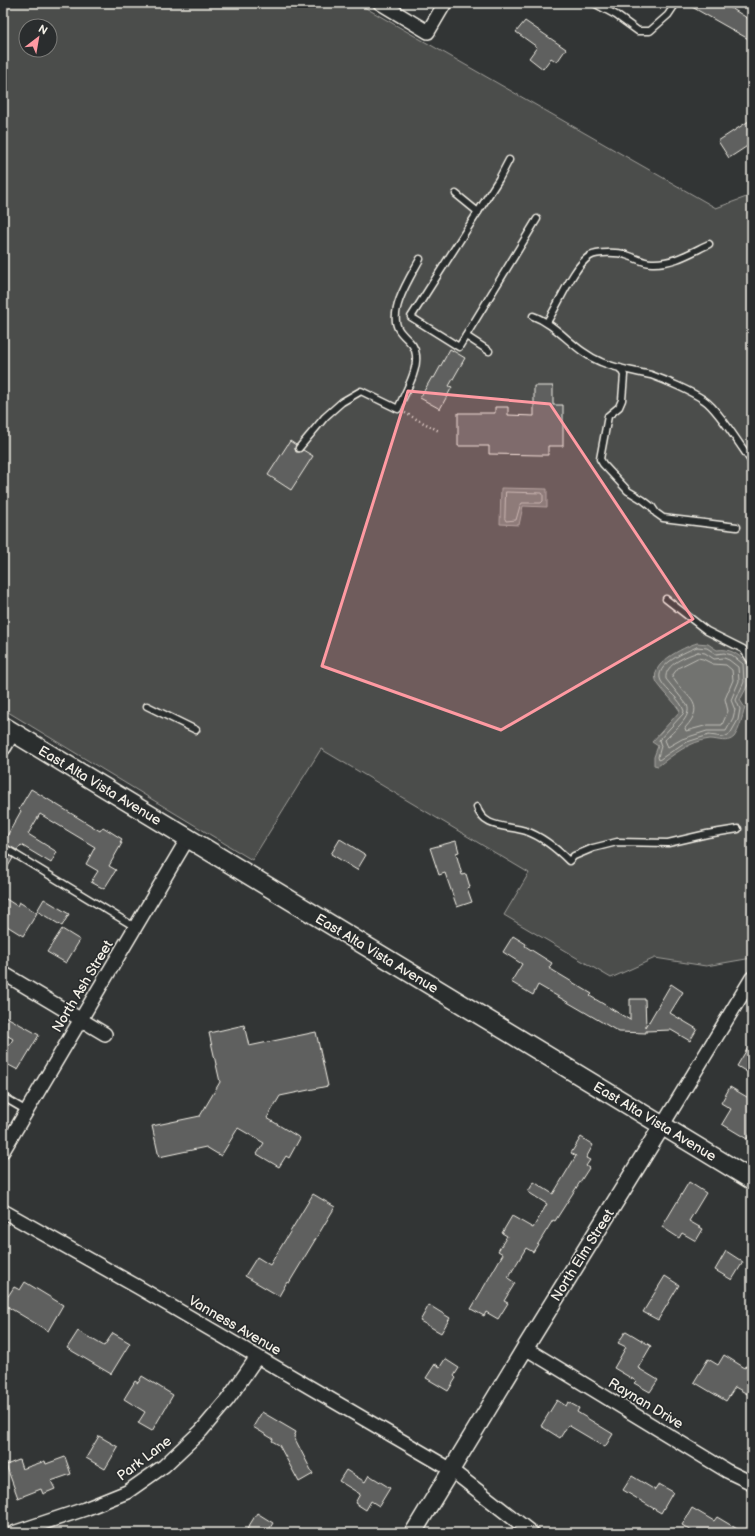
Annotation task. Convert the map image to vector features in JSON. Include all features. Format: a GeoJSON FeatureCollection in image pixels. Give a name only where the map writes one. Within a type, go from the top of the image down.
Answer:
{"type":"FeatureCollection","features":[{"type":"Feature","properties":{"kind":"main road","name":"East Alta Vista Avenue"},"geometry":{"type":"LineString","coordinates":[[6,735],[188,838],[752,1180]]}},
{"type":"Feature","properties":{"kind":"street"},"geometry":{"type":"LineString","coordinates":[[380,3],[428,32],[445,3]]}},
{"type":"Feature","properties":{"kind":"street","name":"North Ash Street"},"geometry":{"type":"LineString","coordinates":[[3,1150],[188,838]]}},
{"type":"Feature","properties":{"kind":"street"},"geometry":{"type":"LineString","coordinates":[[3,973],[105,1034]]}},
{"type":"Feature","properties":{"kind":"street","name":"North Elm Street"},"geometry":{"type":"LineString","coordinates":[[413,1533],[450,1469],[752,978]]}},
{"type":"Feature","properties":{"kind":"street","name":"Vanness Avenue"},"geometry":{"type":"LineString","coordinates":[[3,1211],[138,1287],[450,1469],[532,1533]]}},
{"type":"Feature","properties":{"kind":"street","name":"Raynan Drive"},"geometry":{"type":"LineString","coordinates":[[525,1348],[726,1471],[752,1483]]}},
{"type":"Feature","properties":{"kind":"street","name":"Park Lane"},"geometry":{"type":"LineString","coordinates":[[13,1533],[85,1509],[127,1492],[164,1466],[201,1431],[228,1399],[257,1357]]}},
{"type":"Feature","properties":{"kind":"lane"},"geometry":{"type":"LineString","coordinates":[[594,3],[616,15],[638,31],[650,31],[668,15],[676,3]]}},
{"type":"Feature","properties":{"kind":"lane"},"geometry":{"type":"LineString","coordinates":[[509,160],[499,179],[411,317],[459,348],[537,219]]}},
{"type":"Feature","properties":{"kind":"lane"},"geometry":{"type":"LineString","coordinates":[[456,194],[478,212]]}},
{"type":"Feature","properties":{"kind":"lane"},"geometry":{"type":"LineString","coordinates":[[547,322],[581,264],[590,256],[605,253],[624,254],[649,263],[659,263],[679,259],[709,244]]}},
{"type":"Feature","properties":{"kind":"lane"},"geometry":{"type":"LineString","coordinates":[[299,448],[325,417],[342,402],[361,391],[398,410],[403,395],[413,377],[416,355],[412,342],[398,330],[395,316],[399,299],[420,259]]}},
{"type":"Feature","properties":{"kind":"lane"},"geometry":{"type":"LineString","coordinates":[[533,316],[547,322],[577,349],[600,362],[651,375],[704,400],[719,416],[752,462]]}},
{"type":"Feature","properties":{"kind":"lane"},"geometry":{"type":"LineString","coordinates":[[466,336],[489,351]]}},
{"type":"Feature","properties":{"kind":"lane"},"geometry":{"type":"LineString","coordinates":[[620,368],[624,375],[622,400],[619,407],[608,416],[600,459],[603,464],[628,491],[643,500],[663,518],[737,527]]}},
{"type":"Feature","properties":{"kind":"lane"},"geometry":{"type":"LineString","coordinates":[[666,598],[707,632],[743,649],[752,662]]}},
{"type":"Feature","properties":{"kind":"lane"},"geometry":{"type":"LineString","coordinates":[[147,706],[196,730]]}},
{"type":"Feature","properties":{"kind":"lane"},"geometry":{"type":"LineString","coordinates":[[477,807],[479,814],[488,823],[526,831],[541,838],[556,848],[569,861],[574,856],[593,848],[617,842],[668,843],[738,829]]}},
{"type":"Feature","properties":{"kind":"lane"},"geometry":{"type":"LineString","coordinates":[[3,847],[135,927]]}},
{"type":"Feature","properties":{"kind":"lane"},"geometry":{"type":"LineString","coordinates":[[3,1096],[26,1111]]}},
{"type":"Feature","properties":{"kind":"path"},"geometry":{"type":"LineString","coordinates":[[398,410],[439,431]]}},
{"type":"Feature","properties":{"kind":"highlighted area"},"geometry":{"type":"Polygon","coordinates":[[[408,391],[550,404],[693,619],[501,730],[322,666],[408,391]]]}},
{"type":"Feature","properties":{"kind":"shaded area"},"geometry":{"type":"Polygon","coordinates":[[[3,3],[357,3],[716,208],[752,195],[752,958],[706,966],[655,958],[611,978],[504,915],[529,873],[321,749],[252,860],[3,709],[3,3]]]}},
{"type":"Feature","properties":{"kind":"water"},"geometry":{"type":"Polygon","coordinates":[[[501,488],[547,489],[547,507],[523,506],[519,525],[500,524],[501,488]]]}},
{"type":"Feature","properties":{"kind":"water"},"geometry":{"type":"Polygon","coordinates":[[[697,643],[708,644],[717,650],[730,651],[737,654],[747,662],[749,683],[740,700],[745,708],[739,727],[734,737],[731,739],[725,741],[710,739],[703,740],[682,749],[658,766],[654,765],[654,757],[658,746],[652,742],[680,711],[658,684],[655,677],[657,670],[668,658],[684,648],[697,643]]]}},
{"type":"Feature","properties":{"kind":"building"},"geometry":{"type":"Polygon","coordinates":[[[685,3],[723,3],[752,21],[752,41],[685,3]]]}},
{"type":"Feature","properties":{"kind":"building"},"geometry":{"type":"Polygon","coordinates":[[[525,21],[566,49],[557,62],[551,58],[543,69],[529,58],[537,47],[516,32],[525,21]]]}},
{"type":"Feature","properties":{"kind":"building"},"geometry":{"type":"Polygon","coordinates":[[[752,119],[752,143],[729,158],[718,141],[752,119]]]}},
{"type":"Feature","properties":{"kind":"building"},"geometry":{"type":"Polygon","coordinates":[[[450,349],[465,358],[449,386],[452,387],[440,409],[420,398],[432,377],[434,378],[450,349]]]}},
{"type":"Feature","properties":{"kind":"building"},"geometry":{"type":"Polygon","coordinates":[[[534,386],[553,386],[553,405],[563,405],[563,446],[548,446],[548,455],[540,455],[489,454],[489,446],[458,446],[458,413],[495,413],[495,407],[508,407],[508,415],[534,416],[534,386]]]}},
{"type":"Feature","properties":{"kind":"building"},"geometry":{"type":"Polygon","coordinates":[[[290,441],[296,445],[296,452],[303,450],[313,456],[291,490],[268,475],[290,441]]]}},
{"type":"Feature","properties":{"kind":"building"},"geometry":{"type":"Polygon","coordinates":[[[31,789],[100,831],[103,827],[122,839],[120,842],[122,843],[109,866],[116,870],[104,889],[91,882],[98,871],[86,864],[95,847],[40,814],[28,834],[57,852],[51,863],[21,845],[17,850],[3,843],[21,811],[19,809],[31,789]]]}},
{"type":"Feature","properties":{"kind":"building"},"geometry":{"type":"Polygon","coordinates":[[[340,839],[366,855],[357,870],[331,854],[340,839]]]}},
{"type":"Feature","properties":{"kind":"building"},"geometry":{"type":"Polygon","coordinates":[[[456,841],[459,852],[456,853],[462,875],[466,874],[470,887],[467,888],[472,902],[457,907],[445,873],[439,875],[430,848],[456,841]]]}},
{"type":"Feature","properties":{"kind":"building"},"geometry":{"type":"Polygon","coordinates":[[[3,852],[13,858],[3,875],[3,852]]]}},
{"type":"Feature","properties":{"kind":"building"},"geometry":{"type":"Polygon","coordinates":[[[3,897],[17,906],[19,902],[37,913],[23,936],[7,926],[3,926],[3,897]]]}},
{"type":"Feature","properties":{"kind":"building"},"geometry":{"type":"Polygon","coordinates":[[[44,899],[69,914],[62,926],[37,911],[44,899]]]}},
{"type":"Feature","properties":{"kind":"building"},"geometry":{"type":"Polygon","coordinates":[[[62,929],[80,940],[66,963],[47,952],[62,929]]]}},
{"type":"Feature","properties":{"kind":"building"},"geometry":{"type":"Polygon","coordinates":[[[513,936],[526,944],[525,946],[552,963],[549,968],[592,994],[590,996],[630,1020],[630,999],[645,999],[646,1027],[671,984],[683,992],[670,1013],[697,1029],[690,1041],[671,1030],[646,1031],[646,1033],[619,1032],[538,985],[533,995],[511,982],[522,964],[503,952],[513,936]]]}},
{"type":"Feature","properties":{"kind":"building"},"geometry":{"type":"Polygon","coordinates":[[[3,1015],[39,1035],[18,1070],[3,1062],[3,1056],[13,1039],[3,1033],[3,1015]]]}},
{"type":"Feature","properties":{"kind":"building"},"geometry":{"type":"Polygon","coordinates":[[[244,1025],[249,1046],[316,1032],[328,1086],[280,1096],[267,1118],[300,1138],[289,1158],[286,1156],[279,1167],[257,1154],[264,1143],[238,1128],[221,1156],[206,1147],[159,1157],[152,1126],[200,1116],[220,1082],[209,1033],[244,1025]]]}},
{"type":"Feature","properties":{"kind":"building"},"geometry":{"type":"Polygon","coordinates":[[[752,1041],[752,1075],[737,1066],[752,1041]]]}},
{"type":"Feature","properties":{"kind":"building"},"geometry":{"type":"Polygon","coordinates":[[[730,1087],[752,1100],[752,1130],[747,1139],[722,1124],[731,1109],[721,1103],[730,1087]]]}},
{"type":"Feature","properties":{"kind":"building"},"geometry":{"type":"Polygon","coordinates":[[[581,1137],[593,1145],[586,1158],[590,1160],[586,1166],[589,1168],[533,1252],[526,1248],[508,1278],[515,1283],[504,1301],[508,1303],[498,1319],[486,1312],[484,1316],[471,1309],[503,1254],[498,1251],[507,1236],[502,1233],[512,1216],[533,1228],[547,1204],[528,1192],[534,1182],[553,1194],[576,1156],[571,1153],[581,1137]]]}},
{"type":"Feature","properties":{"kind":"building"},"geometry":{"type":"Polygon","coordinates":[[[689,1182],[706,1193],[689,1221],[703,1229],[696,1241],[682,1233],[679,1238],[662,1227],[689,1182]]]}},
{"type":"Feature","properties":{"kind":"building"},"geometry":{"type":"Polygon","coordinates":[[[313,1194],[335,1207],[289,1283],[287,1282],[279,1296],[245,1276],[257,1257],[270,1265],[313,1194]]]}},
{"type":"Feature","properties":{"kind":"building"},"geometry":{"type":"Polygon","coordinates":[[[726,1251],[743,1262],[732,1280],[715,1270],[726,1251]]]}},
{"type":"Feature","properties":{"kind":"building"},"geometry":{"type":"Polygon","coordinates":[[[665,1276],[679,1285],[658,1320],[643,1312],[665,1276]]]}},
{"type":"Feature","properties":{"kind":"building"},"geometry":{"type":"Polygon","coordinates":[[[25,1282],[63,1305],[48,1331],[3,1304],[14,1287],[20,1290],[25,1282]]]}},
{"type":"Feature","properties":{"kind":"building"},"geometry":{"type":"Polygon","coordinates":[[[429,1305],[450,1318],[441,1333],[420,1321],[429,1305]]]}},
{"type":"Feature","properties":{"kind":"building"},"geometry":{"type":"Polygon","coordinates":[[[78,1331],[104,1346],[113,1333],[130,1343],[111,1374],[67,1348],[78,1331]]]}},
{"type":"Feature","properties":{"kind":"building"},"geometry":{"type":"Polygon","coordinates":[[[626,1331],[651,1346],[638,1368],[658,1380],[650,1392],[634,1383],[636,1381],[614,1368],[626,1347],[618,1343],[626,1331]]]}},
{"type":"Feature","properties":{"kind":"building"},"geometry":{"type":"Polygon","coordinates":[[[724,1355],[745,1368],[752,1356],[752,1389],[749,1395],[735,1387],[726,1401],[694,1382],[708,1359],[718,1365],[724,1355]]]}},
{"type":"Feature","properties":{"kind":"building"},"geometry":{"type":"Polygon","coordinates":[[[445,1359],[459,1368],[454,1376],[456,1378],[448,1391],[426,1378],[435,1364],[440,1367],[445,1359]]]}},
{"type":"Feature","properties":{"kind":"building"},"geometry":{"type":"Polygon","coordinates":[[[142,1376],[173,1395],[152,1431],[138,1423],[145,1412],[124,1399],[135,1381],[138,1383],[142,1376]]]}},
{"type":"Feature","properties":{"kind":"building"},"geometry":{"type":"Polygon","coordinates":[[[557,1400],[566,1406],[568,1402],[579,1408],[577,1412],[613,1434],[605,1447],[568,1425],[560,1438],[541,1426],[557,1400]]]}},
{"type":"Feature","properties":{"kind":"building"},"geometry":{"type":"Polygon","coordinates":[[[262,1412],[296,1432],[294,1437],[313,1474],[299,1482],[279,1445],[272,1441],[273,1439],[253,1427],[262,1412]]]}},
{"type":"Feature","properties":{"kind":"building"},"geometry":{"type":"Polygon","coordinates":[[[99,1436],[118,1447],[105,1469],[86,1458],[99,1436]]]}},
{"type":"Feature","properties":{"kind":"building"},"geometry":{"type":"Polygon","coordinates":[[[65,1457],[71,1474],[51,1481],[55,1489],[43,1494],[41,1489],[18,1498],[6,1465],[19,1460],[22,1469],[45,1461],[46,1464],[65,1457]]]}},
{"type":"Feature","properties":{"kind":"building"},"geometry":{"type":"Polygon","coordinates":[[[346,1470],[365,1482],[369,1475],[390,1488],[379,1506],[371,1501],[366,1510],[355,1503],[360,1494],[339,1481],[346,1470]]]}},
{"type":"Feature","properties":{"kind":"building"},"geometry":{"type":"Polygon","coordinates":[[[632,1476],[655,1490],[659,1484],[673,1492],[661,1513],[623,1490],[632,1476]]]}},
{"type":"Feature","properties":{"kind":"building"},"geometry":{"type":"Polygon","coordinates":[[[692,1508],[714,1521],[717,1517],[744,1533],[695,1533],[682,1525],[692,1508]]]}},
{"type":"Feature","properties":{"kind":"building"},"geometry":{"type":"Polygon","coordinates":[[[257,1513],[273,1523],[267,1533],[254,1533],[247,1529],[257,1513]]]}}]}
